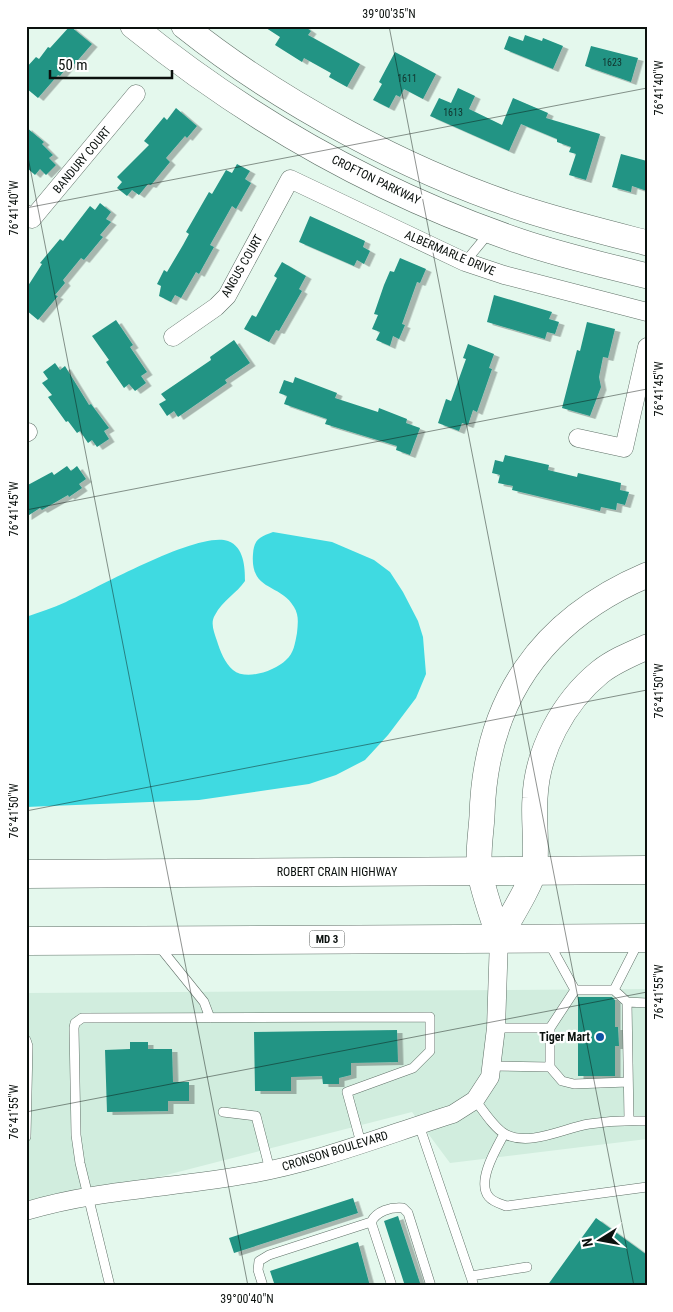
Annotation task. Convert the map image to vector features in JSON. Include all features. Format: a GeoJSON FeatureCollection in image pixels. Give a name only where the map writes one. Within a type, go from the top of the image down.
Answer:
{"type":"FeatureCollection","features":[{"type":"Feature","properties":{"kind":"highway","name":"ROBERT CRAIN HIGHWAY"},"geometry":{"type":"LineString","coordinates":[[26,874],[647,870]]}},
{"type":"Feature","properties":{"kind":"highway","name":"MD 3"},"geometry":{"type":"LineString","coordinates":[[26,941],[644,938]]}},
{"type":"Feature","properties":{"kind":"street","name":"CROFTON PARKWAY"},"geometry":{"type":"LineString","coordinates":[[133,26],[230,100],[296,140],[376,182],[444,212],[528,244],[647,276]]}},
{"type":"Feature","properties":{"kind":"street"},"geometry":{"type":"LineString","coordinates":[[184,26],[256,78],[312,112],[390,153],[456,183],[529,210],[647,243]]}},
{"type":"Feature","properties":{"kind":"street","name":"BANDURY COURT"},"geometry":{"type":"LineString","coordinates":[[26,214],[32,219],[136,94]]}},
{"type":"Feature","properties":{"kind":"street","name":"ALBERMARLE DRIVE"},"geometry":{"type":"LineString","coordinates":[[290,179],[465,262],[504,276],[647,312]]}},
{"type":"Feature","properties":{"kind":"street","name":"ANGUS COURT"},"geometry":{"type":"LineString","coordinates":[[173,337],[216,307],[227,296],[290,179]]}},
{"type":"Feature","properties":{"kind":"street"},"geometry":{"type":"LineString","coordinates":[[578,438],[624,448],[647,347]]}},
{"type":"Feature","properties":{"kind":"street"},"geometry":{"type":"LineString","coordinates":[[499,938],[480,871],[482,796],[488,752],[499,717],[518,680],[539,650],[564,624],[594,602],[647,575]]}},
{"type":"Feature","properties":{"kind":"street"},"geometry":{"type":"LineString","coordinates":[[499,938],[534,871],[535,796],[540,764],[548,742],[561,717],[580,692],[600,672],[625,656],[647,647]]}},
{"type":"Feature","properties":{"kind":"street","name":"CRONSON BOULEVARD"},"geometry":{"type":"LineString","coordinates":[[26,1211],[88,1196],[212,1180],[270,1170],[453,1114],[475,1100],[490,1077],[496,1028],[499,938]]}},
{"type":"Feature","properties":{"kind":"lane"},"geometry":{"type":"LineString","coordinates":[[465,262],[491,230]]}},
{"type":"Feature","properties":{"kind":"lane"},"geometry":{"type":"LineString","coordinates":[[546,938],[575,990]]}},
{"type":"Feature","properties":{"kind":"lane"},"geometry":{"type":"LineString","coordinates":[[614,990],[644,938]]}},
{"type":"Feature","properties":{"kind":"lane"},"geometry":{"type":"LineString","coordinates":[[154,941],[204,1002],[210,1018]]}},
{"type":"Feature","properties":{"kind":"lane"},"geometry":{"type":"LineString","coordinates":[[575,990],[614,990],[627,1002],[647,1002]]}},
{"type":"Feature","properties":{"kind":"lane"},"geometry":{"type":"LineString","coordinates":[[575,990],[550,1028],[550,1067],[562,1080],[574,1084],[628,1082]]}},
{"type":"Feature","properties":{"kind":"lane"},"geometry":{"type":"LineString","coordinates":[[627,1002],[629,1120]]}},
{"type":"Feature","properties":{"kind":"lane"},"geometry":{"type":"LineString","coordinates":[[110,1286],[88,1196],[76,1135],[75,1023],[82,1018],[430,1017],[430,1051],[413,1068],[347,1092],[362,1143]]}},
{"type":"Feature","properties":{"kind":"lane"},"geometry":{"type":"LineString","coordinates":[[496,1028],[550,1028]]}},
{"type":"Feature","properties":{"kind":"lane"},"geometry":{"type":"LineString","coordinates":[[26,1040],[28,1056],[26,1137]]}},
{"type":"Feature","properties":{"kind":"lane"},"geometry":{"type":"LineString","coordinates":[[491,1066],[550,1067]]}},
{"type":"Feature","properties":{"kind":"lane"},"geometry":{"type":"LineString","coordinates":[[475,1100],[504,1134],[524,1138],[549,1135],[588,1124],[629,1120],[647,1121]]}},
{"type":"Feature","properties":{"kind":"lane"},"geometry":{"type":"LineString","coordinates":[[223,1112],[256,1116],[270,1170]]}},
{"type":"Feature","properties":{"kind":"lane"},"geometry":{"type":"LineString","coordinates":[[419,1124],[474,1286]]}},
{"type":"Feature","properties":{"kind":"lane"},"geometry":{"type":"LineString","coordinates":[[504,1134],[488,1165],[485,1188],[488,1197],[501,1205],[506,1206],[647,1187]]}},
{"type":"Feature","properties":{"kind":"lane"},"geometry":{"type":"LineString","coordinates":[[263,1286],[258,1270],[259,1262],[269,1255],[370,1222],[377,1213],[397,1207],[403,1208],[408,1213],[431,1286]]}},
{"type":"Feature","properties":{"kind":"lane"},"geometry":{"type":"LineString","coordinates":[[370,1222],[392,1286]]}},
{"type":"Feature","properties":{"kind":"lane"},"geometry":{"type":"LineString","coordinates":[[471,1276],[527,1267]]}},
{"type":"Feature","properties":{"kind":"shaded area"},"geometry":{"type":"Polygon","coordinates":[[[647,989],[647,1139],[450,1163],[412,1112],[147,1180],[26,1205],[26,993],[647,989]]]}},
{"type":"Feature","properties":{"kind":"water"},"geometry":{"type":"Polygon","coordinates":[[[273,532],[332,542],[374,560],[390,572],[403,592],[418,621],[423,637],[426,674],[416,698],[388,735],[365,760],[336,775],[309,784],[199,800],[26,807],[26,617],[66,602],[147,562],[172,552],[213,540],[228,541],[240,553],[244,564],[245,581],[215,615],[213,624],[215,634],[223,657],[233,670],[245,675],[268,671],[281,664],[291,654],[296,640],[298,622],[296,610],[288,599],[261,581],[256,575],[253,566],[256,542],[261,537],[273,532]]]}},
{"type":"Feature","properties":{"kind":"building"},"geometry":{"type":"Polygon","coordinates":[[[70,26],[92,44],[72,67],[69,65],[60,76],[58,75],[38,98],[26,88],[26,68],[36,57],[39,59],[48,47],[50,48],[70,26]]]}},
{"type":"Feature","properties":{"kind":"building"},"geometry":{"type":"Polygon","coordinates":[[[263,26],[304,26],[311,31],[308,35],[360,64],[347,87],[329,77],[331,73],[304,58],[302,62],[275,45],[280,37],[263,26]]]}},
{"type":"Feature","properties":{"kind":"building"},"geometry":{"type":"Polygon","coordinates":[[[525,35],[542,41],[543,38],[563,46],[553,69],[504,49],[509,36],[523,41],[525,35]]]}},
{"type":"Feature","properties":{"kind":"building"},"geometry":{"type":"Polygon","coordinates":[[[591,46],[638,58],[631,82],[585,66],[591,46]]]}},
{"type":"Feature","properties":{"kind":"building"},"geometry":{"type":"Polygon","coordinates":[[[395,52],[436,74],[423,99],[404,89],[400,97],[396,95],[389,108],[373,100],[382,84],[379,82],[395,52]]]}},
{"type":"Feature","properties":{"kind":"building"},"geometry":{"type":"Polygon","coordinates":[[[458,88],[475,96],[469,109],[502,125],[513,98],[548,113],[546,118],[600,134],[586,180],[569,175],[576,154],[569,152],[571,147],[521,124],[509,151],[430,116],[439,98],[451,103],[458,88]]]}},
{"type":"Feature","properties":{"kind":"building"},"geometry":{"type":"Polygon","coordinates":[[[176,108],[197,126],[187,138],[185,136],[166,158],[170,162],[151,185],[148,184],[139,195],[132,190],[127,196],[117,188],[122,182],[117,177],[149,145],[144,141],[164,117],[167,120],[176,108]]]}},
{"type":"Feature","properties":{"kind":"building"},"geometry":{"type":"Polygon","coordinates":[[[26,127],[44,142],[42,144],[53,155],[49,158],[56,165],[46,175],[40,169],[35,175],[26,167],[26,127]]]}},
{"type":"Feature","properties":{"kind":"building"},"geometry":{"type":"Polygon","coordinates":[[[621,154],[647,161],[647,191],[632,186],[631,192],[612,187],[621,154]]]}},
{"type":"Feature","properties":{"kind":"building"},"geometry":{"type":"Polygon","coordinates":[[[237,164],[250,171],[245,179],[251,183],[236,209],[232,206],[210,245],[214,247],[199,274],[196,272],[181,298],[175,295],[171,302],[159,296],[161,286],[157,284],[164,270],[167,272],[183,245],[189,234],[186,232],[209,192],[212,194],[226,170],[232,173],[237,164]]]}},
{"type":"Feature","properties":{"kind":"building"},"geometry":{"type":"Polygon","coordinates":[[[100,203],[111,212],[106,219],[111,222],[100,235],[103,237],[84,260],[81,258],[63,280],[65,283],[55,295],[58,296],[38,320],[26,310],[26,289],[42,264],[40,263],[60,239],[63,241],[90,206],[95,210],[100,203]]]}},
{"type":"Feature","properties":{"kind":"building"},"geometry":{"type":"Polygon","coordinates":[[[310,216],[365,241],[363,247],[370,251],[364,264],[357,260],[354,266],[299,242],[310,216]]]}},
{"type":"Feature","properties":{"kind":"building"},"geometry":{"type":"Polygon","coordinates":[[[400,258],[426,269],[420,283],[417,282],[402,324],[405,325],[399,339],[393,336],[390,346],[376,340],[380,332],[372,329],[378,315],[374,314],[384,285],[390,271],[394,272],[400,258]]]}},
{"type":"Feature","properties":{"kind":"building"},"geometry":{"type":"Polygon","coordinates":[[[282,262],[306,276],[299,289],[302,291],[279,331],[276,330],[269,342],[244,329],[252,315],[256,317],[277,278],[274,276],[282,262]]]}},
{"type":"Feature","properties":{"kind":"building"},"geometry":{"type":"Polygon","coordinates":[[[494,295],[552,312],[549,319],[559,322],[555,334],[547,332],[545,339],[487,322],[494,295]]]}},
{"type":"Feature","properties":{"kind":"building"},"geometry":{"type":"Polygon","coordinates":[[[116,320],[133,345],[130,347],[147,372],[141,376],[146,383],[135,391],[129,384],[124,388],[106,362],[109,360],[92,336],[116,320]]]}},
{"type":"Feature","properties":{"kind":"building"},"geometry":{"type":"Polygon","coordinates":[[[587,322],[615,329],[608,358],[603,357],[599,377],[601,387],[590,416],[562,408],[577,350],[580,351],[587,322]]]}},
{"type":"Feature","properties":{"kind":"building"},"geometry":{"type":"Polygon","coordinates":[[[234,340],[250,363],[225,380],[227,383],[178,417],[174,411],[167,416],[159,404],[166,400],[161,394],[211,360],[210,357],[234,340]]]}},
{"type":"Feature","properties":{"kind":"building"},"geometry":{"type":"Polygon","coordinates":[[[468,344],[494,354],[489,368],[492,369],[477,412],[473,410],[468,425],[462,423],[459,431],[438,423],[446,399],[451,401],[466,359],[463,358],[468,344]]]}},
{"type":"Feature","properties":{"kind":"building"},"geometry":{"type":"Polygon","coordinates":[[[55,363],[60,370],[65,366],[89,405],[91,404],[109,428],[104,431],[109,439],[97,447],[92,440],[88,443],[80,431],[77,433],[68,421],[66,422],[48,397],[52,395],[42,383],[48,379],[43,372],[55,363]]]}},
{"type":"Feature","properties":{"kind":"building"},"geometry":{"type":"Polygon","coordinates":[[[295,377],[337,393],[335,398],[378,412],[379,408],[407,419],[406,423],[420,428],[410,455],[396,450],[397,446],[325,424],[327,419],[284,404],[287,396],[279,393],[284,380],[293,383],[295,377]]]}},
{"type":"Feature","properties":{"kind":"building"},"geometry":{"type":"Polygon","coordinates":[[[505,455],[549,465],[548,470],[577,477],[578,473],[621,483],[620,490],[629,492],[625,505],[617,503],[616,510],[601,507],[600,511],[512,490],[513,486],[498,483],[500,475],[492,473],[495,460],[503,462],[505,455]]]}},
{"type":"Feature","properties":{"kind":"building"},"geometry":{"type":"Polygon","coordinates":[[[67,466],[71,471],[77,466],[86,479],[79,484],[82,488],[69,497],[68,495],[42,510],[40,508],[26,517],[26,486],[52,472],[54,475],[67,466]]]}},
{"type":"Feature","properties":{"kind":"building"},"geometry":{"type":"Polygon","coordinates":[[[578,997],[612,997],[615,1000],[615,1027],[618,1027],[619,1046],[615,1046],[615,1076],[578,1076],[578,997]]]}},
{"type":"Feature","properties":{"kind":"building"},"geometry":{"type":"Polygon","coordinates":[[[397,1030],[398,1062],[351,1063],[351,1075],[339,1078],[339,1084],[323,1084],[322,1076],[291,1077],[291,1091],[255,1091],[254,1032],[397,1030]]]}},
{"type":"Feature","properties":{"kind":"building"},"geometry":{"type":"Polygon","coordinates":[[[130,1042],[148,1042],[148,1049],[172,1049],[173,1082],[189,1082],[189,1101],[168,1101],[168,1111],[107,1112],[105,1050],[130,1049],[130,1042]]]}},
{"type":"Feature","properties":{"kind":"building"},"geometry":{"type":"Polygon","coordinates":[[[353,1198],[358,1213],[234,1253],[229,1238],[353,1198]]]}},
{"type":"Feature","properties":{"kind":"building"},"geometry":{"type":"Polygon","coordinates":[[[398,1216],[421,1286],[405,1286],[384,1221],[398,1216]]]}},
{"type":"Feature","properties":{"kind":"building"},"geometry":{"type":"Polygon","coordinates":[[[596,1218],[647,1255],[647,1286],[547,1286],[596,1218]]]}},
{"type":"Feature","properties":{"kind":"building"},"geometry":{"type":"Polygon","coordinates":[[[358,1242],[370,1286],[275,1286],[270,1271],[358,1242]]]}},
{"type":"Feature","properties":{"kind":"place","name":"Tiger Mart"},"geometry":{"type":"Point","coordinates":[600,1037]}}]}
